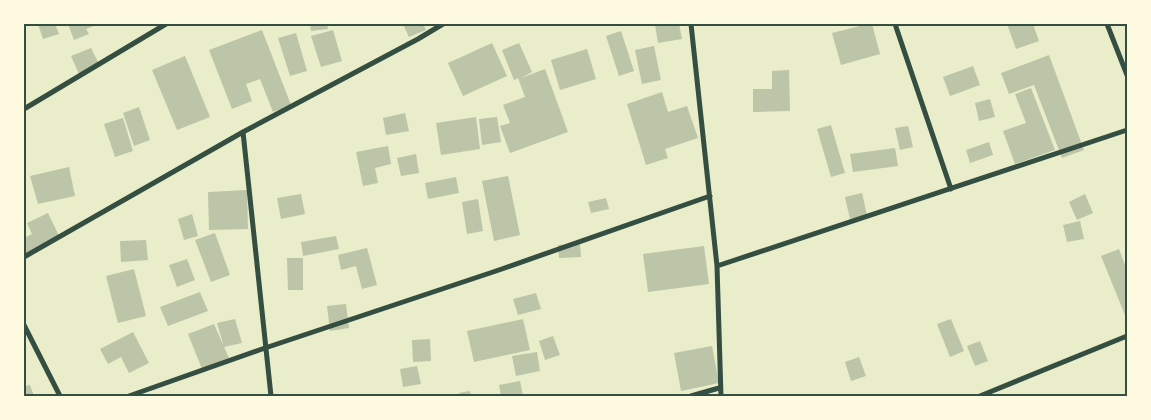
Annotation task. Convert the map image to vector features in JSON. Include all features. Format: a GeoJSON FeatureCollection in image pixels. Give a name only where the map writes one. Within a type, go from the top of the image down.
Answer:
{"type":"FeatureCollection","features":[{"type":"Feature","properties":{"kind":"street"},"geometry":{"type":"LineString","coordinates":[[24,109],[166,24]]}},
{"type":"Feature","properties":{"kind":"street"},"geometry":{"type":"LineString","coordinates":[[24,257],[243,132],[443,24]]}},
{"type":"Feature","properties":{"kind":"street"},"geometry":{"type":"LineString","coordinates":[[691,24],[717,266],[720,396]]}},
{"type":"Feature","properties":{"kind":"street"},"geometry":{"type":"LineString","coordinates":[[896,24],[951,189]]}},
{"type":"Feature","properties":{"kind":"street"},"geometry":{"type":"LineString","coordinates":[[1107,24],[1127,75]]}},
{"type":"Feature","properties":{"kind":"street"},"geometry":{"type":"LineString","coordinates":[[717,266],[1127,130]]}},
{"type":"Feature","properties":{"kind":"street"},"geometry":{"type":"LineString","coordinates":[[243,132],[271,396]]}},
{"type":"Feature","properties":{"kind":"street"},"geometry":{"type":"LineString","coordinates":[[129,396],[710,196]]}},
{"type":"Feature","properties":{"kind":"street"},"geometry":{"type":"LineString","coordinates":[[24,325],[60,396]]}},
{"type":"Feature","properties":{"kind":"street"},"geometry":{"type":"LineString","coordinates":[[980,396],[1127,336]]}},
{"type":"Feature","properties":{"kind":"street"},"geometry":{"type":"LineString","coordinates":[[691,396],[719,388]]}},
{"type":"Feature","properties":{"kind":"building"},"geometry":{"type":"Polygon","coordinates":[[[38,24],[55,24],[59,34],[43,39],[38,24]]]}},
{"type":"Feature","properties":{"kind":"building"},"geometry":{"type":"Polygon","coordinates":[[[68,24],[99,24],[86,29],[89,34],[74,40],[68,24]]]}},
{"type":"Feature","properties":{"kind":"building"},"geometry":{"type":"Polygon","coordinates":[[[310,24],[327,24],[328,29],[311,31],[310,24]]]}},
{"type":"Feature","properties":{"kind":"building"},"geometry":{"type":"Polygon","coordinates":[[[403,24],[423,24],[426,30],[409,37],[403,24]]]}},
{"type":"Feature","properties":{"kind":"building"},"geometry":{"type":"Polygon","coordinates":[[[655,24],[679,24],[682,39],[658,43],[655,24]]]}},
{"type":"Feature","properties":{"kind":"building"},"geometry":{"type":"Polygon","coordinates":[[[872,24],[880,54],[841,65],[832,33],[872,24]]]}},
{"type":"Feature","properties":{"kind":"building"},"geometry":{"type":"Polygon","coordinates":[[[1007,24],[1033,24],[1039,41],[1016,49],[1007,24]]]}},
{"type":"Feature","properties":{"kind":"building"},"geometry":{"type":"Polygon","coordinates":[[[262,30],[291,105],[273,112],[260,79],[246,84],[252,101],[232,109],[209,50],[262,30]]]}},
{"type":"Feature","properties":{"kind":"building"},"geometry":{"type":"Polygon","coordinates":[[[333,30],[342,61],[321,67],[311,36],[333,30]]]}},
{"type":"Feature","properties":{"kind":"building"},"geometry":{"type":"Polygon","coordinates":[[[621,31],[634,71],[619,76],[606,36],[621,31]]]}},
{"type":"Feature","properties":{"kind":"building"},"geometry":{"type":"Polygon","coordinates":[[[296,33],[307,71],[290,76],[278,38],[296,33]]]}},
{"type":"Feature","properties":{"kind":"building"},"geometry":{"type":"Polygon","coordinates":[[[492,43],[507,76],[463,96],[448,63],[492,43]]]}},
{"type":"Feature","properties":{"kind":"building"},"geometry":{"type":"Polygon","coordinates":[[[519,43],[532,72],[521,78],[545,69],[568,132],[510,153],[500,126],[510,123],[503,105],[525,97],[518,78],[514,80],[502,50],[519,43]]]}},
{"type":"Feature","properties":{"kind":"building"},"geometry":{"type":"Polygon","coordinates":[[[654,46],[661,80],[642,84],[635,50],[654,46]]]}},
{"type":"Feature","properties":{"kind":"building"},"geometry":{"type":"Polygon","coordinates":[[[91,48],[100,66],[80,76],[71,56],[91,48]]]}},
{"type":"Feature","properties":{"kind":"building"},"geometry":{"type":"Polygon","coordinates":[[[587,49],[596,79],[560,90],[551,60],[587,49]]]}},
{"type":"Feature","properties":{"kind":"building"},"geometry":{"type":"Polygon","coordinates":[[[1049,55],[1084,150],[1062,158],[1034,85],[1009,94],[1001,73],[1049,55]]]}},
{"type":"Feature","properties":{"kind":"building"},"geometry":{"type":"Polygon","coordinates":[[[185,56],[210,117],[177,130],[152,70],[185,56]]]}},
{"type":"Feature","properties":{"kind":"building"},"geometry":{"type":"Polygon","coordinates":[[[973,66],[980,85],[950,96],[943,77],[973,66]]]}},
{"type":"Feature","properties":{"kind":"building"},"geometry":{"type":"Polygon","coordinates":[[[789,70],[790,111],[753,112],[753,89],[772,89],[772,71],[789,70]]]}},
{"type":"Feature","properties":{"kind":"building"},"geometry":{"type":"Polygon","coordinates":[[[1031,88],[1055,150],[1015,164],[1003,131],[1026,123],[1015,94],[1031,88]]]}},
{"type":"Feature","properties":{"kind":"building"},"geometry":{"type":"Polygon","coordinates":[[[662,92],[668,112],[687,106],[698,138],[665,149],[668,158],[646,165],[627,104],[662,92]]]}},
{"type":"Feature","properties":{"kind":"building"},"geometry":{"type":"Polygon","coordinates":[[[990,99],[995,117],[979,121],[975,103],[990,99]]]}},
{"type":"Feature","properties":{"kind":"building"},"geometry":{"type":"Polygon","coordinates":[[[139,107],[150,140],[134,146],[123,113],[139,107]]]}},
{"type":"Feature","properties":{"kind":"building"},"geometry":{"type":"Polygon","coordinates":[[[405,113],[409,131],[386,135],[383,118],[405,113]]]}},
{"type":"Feature","properties":{"kind":"building"},"geometry":{"type":"Polygon","coordinates":[[[476,117],[480,149],[441,155],[436,123],[476,117]]]}},
{"type":"Feature","properties":{"kind":"building"},"geometry":{"type":"Polygon","coordinates":[[[497,117],[501,142],[482,145],[479,119],[497,117]]]}},
{"type":"Feature","properties":{"kind":"building"},"geometry":{"type":"Polygon","coordinates":[[[123,118],[133,151],[115,157],[104,124],[123,118]]]}},
{"type":"Feature","properties":{"kind":"building"},"geometry":{"type":"Polygon","coordinates":[[[831,125],[845,173],[831,177],[817,129],[831,125]]]}},
{"type":"Feature","properties":{"kind":"building"},"geometry":{"type":"Polygon","coordinates":[[[908,126],[913,147],[900,150],[895,128],[908,126]]]}},
{"type":"Feature","properties":{"kind":"building"},"geometry":{"type":"Polygon","coordinates":[[[989,142],[993,155],[970,163],[966,150],[989,142]]]}},
{"type":"Feature","properties":{"kind":"building"},"geometry":{"type":"Polygon","coordinates":[[[388,146],[391,164],[375,168],[378,183],[363,186],[356,152],[388,146]]]}},
{"type":"Feature","properties":{"kind":"building"},"geometry":{"type":"Polygon","coordinates":[[[895,148],[898,166],[853,172],[850,154],[895,148]]]}},
{"type":"Feature","properties":{"kind":"building"},"geometry":{"type":"Polygon","coordinates":[[[416,154],[419,173],[401,176],[397,158],[416,154]]]}},
{"type":"Feature","properties":{"kind":"building"},"geometry":{"type":"Polygon","coordinates":[[[69,167],[75,196],[38,204],[30,176],[69,167]]]}},
{"type":"Feature","properties":{"kind":"building"},"geometry":{"type":"Polygon","coordinates":[[[508,176],[520,235],[494,241],[482,181],[508,176]]]}},
{"type":"Feature","properties":{"kind":"building"},"geometry":{"type":"Polygon","coordinates":[[[456,177],[459,193],[428,199],[425,183],[456,177]]]}},
{"type":"Feature","properties":{"kind":"building"},"geometry":{"type":"Polygon","coordinates":[[[247,190],[248,229],[209,230],[208,192],[247,190]]]}},
{"type":"Feature","properties":{"kind":"building"},"geometry":{"type":"Polygon","coordinates":[[[862,193],[867,215],[850,219],[845,197],[862,193]]]}},
{"type":"Feature","properties":{"kind":"building"},"geometry":{"type":"Polygon","coordinates":[[[301,194],[305,214],[281,219],[277,198],[301,194]]]}},
{"type":"Feature","properties":{"kind":"building"},"geometry":{"type":"Polygon","coordinates":[[[1085,194],[1093,213],[1077,220],[1069,202],[1085,194]]]}},
{"type":"Feature","properties":{"kind":"building"},"geometry":{"type":"Polygon","coordinates":[[[606,198],[609,209],[591,213],[588,202],[606,198]]]}},
{"type":"Feature","properties":{"kind":"building"},"geometry":{"type":"Polygon","coordinates":[[[478,199],[483,231],[467,234],[462,202],[478,199]]]}},
{"type":"Feature","properties":{"kind":"building"},"geometry":{"type":"Polygon","coordinates":[[[48,213],[60,238],[24,255],[24,238],[32,234],[27,223],[48,213]]]}},
{"type":"Feature","properties":{"kind":"building"},"geometry":{"type":"Polygon","coordinates":[[[192,214],[198,236],[184,240],[178,219],[192,214]]]}},
{"type":"Feature","properties":{"kind":"building"},"geometry":{"type":"Polygon","coordinates":[[[1080,221],[1084,239],[1067,242],[1063,225],[1080,221]]]}},
{"type":"Feature","properties":{"kind":"building"},"geometry":{"type":"Polygon","coordinates":[[[215,233],[230,275],[211,282],[195,240],[215,233]]]}},
{"type":"Feature","properties":{"kind":"building"},"geometry":{"type":"Polygon","coordinates":[[[336,236],[339,249],[303,256],[301,242],[336,236]]]}},
{"type":"Feature","properties":{"kind":"building"},"geometry":{"type":"Polygon","coordinates":[[[146,240],[148,260],[121,262],[120,241],[146,240]]]}},
{"type":"Feature","properties":{"kind":"building"},"geometry":{"type":"Polygon","coordinates":[[[580,244],[581,257],[559,258],[558,245],[580,244]]]}},
{"type":"Feature","properties":{"kind":"building"},"geometry":{"type":"Polygon","coordinates":[[[704,246],[709,284],[648,292],[643,254],[704,246]]]}},
{"type":"Feature","properties":{"kind":"building"},"geometry":{"type":"Polygon","coordinates":[[[367,248],[377,285],[362,289],[356,266],[341,270],[338,255],[367,248]]]}},
{"type":"Feature","properties":{"kind":"building"},"geometry":{"type":"Polygon","coordinates":[[[1119,249],[1127,270],[1127,320],[1101,256],[1119,249]]]}},
{"type":"Feature","properties":{"kind":"building"},"geometry":{"type":"Polygon","coordinates":[[[287,258],[303,258],[303,290],[288,290],[287,258]]]}},
{"type":"Feature","properties":{"kind":"building"},"geometry":{"type":"Polygon","coordinates":[[[187,259],[195,280],[177,287],[169,265],[187,259]]]}},
{"type":"Feature","properties":{"kind":"building"},"geometry":{"type":"Polygon","coordinates":[[[134,269],[146,316],[118,323],[106,276],[134,269]]]}},
{"type":"Feature","properties":{"kind":"building"},"geometry":{"type":"Polygon","coordinates":[[[200,292],[208,311],[168,326],[160,307],[200,292]]]}},
{"type":"Feature","properties":{"kind":"building"},"geometry":{"type":"Polygon","coordinates":[[[536,293],[541,309],[518,315],[513,299],[536,293]]]}},
{"type":"Feature","properties":{"kind":"building"},"geometry":{"type":"Polygon","coordinates":[[[346,304],[349,328],[330,331],[327,306],[346,304]]]}},
{"type":"Feature","properties":{"kind":"building"},"geometry":{"type":"Polygon","coordinates":[[[235,319],[242,343],[224,347],[217,323],[235,319]]]}},
{"type":"Feature","properties":{"kind":"building"},"geometry":{"type":"Polygon","coordinates":[[[523,319],[530,350],[474,362],[467,331],[523,319]]]}},
{"type":"Feature","properties":{"kind":"building"},"geometry":{"type":"Polygon","coordinates":[[[951,319],[964,351],[950,357],[937,324],[951,319]]]}},
{"type":"Feature","properties":{"kind":"building"},"geometry":{"type":"Polygon","coordinates":[[[214,324],[229,358],[202,369],[188,334],[214,324]]]}},
{"type":"Feature","properties":{"kind":"building"},"geometry":{"type":"Polygon","coordinates":[[[133,332],[149,363],[129,373],[121,357],[108,364],[100,349],[133,332]]]}},
{"type":"Feature","properties":{"kind":"building"},"geometry":{"type":"Polygon","coordinates":[[[553,336],[560,355],[545,360],[539,341],[553,336]]]}},
{"type":"Feature","properties":{"kind":"building"},"geometry":{"type":"Polygon","coordinates":[[[430,339],[431,361],[413,362],[412,340],[430,339]]]}},
{"type":"Feature","properties":{"kind":"building"},"geometry":{"type":"Polygon","coordinates":[[[980,341],[988,361],[975,366],[967,346],[980,341]]]}},
{"type":"Feature","properties":{"kind":"building"},"geometry":{"type":"Polygon","coordinates":[[[712,346],[719,383],[681,391],[674,353],[712,346]]]}},
{"type":"Feature","properties":{"kind":"building"},"geometry":{"type":"Polygon","coordinates":[[[537,352],[540,371],[516,376],[512,356],[537,352]]]}},
{"type":"Feature","properties":{"kind":"building"},"geometry":{"type":"Polygon","coordinates":[[[859,357],[866,376],[851,381],[845,362],[859,357]]]}},
{"type":"Feature","properties":{"kind":"building"},"geometry":{"type":"Polygon","coordinates":[[[417,366],[421,384],[403,387],[400,369],[417,366]]]}},
{"type":"Feature","properties":{"kind":"building"},"geometry":{"type":"Polygon","coordinates":[[[520,381],[523,396],[501,396],[499,385],[520,381]]]}},
{"type":"Feature","properties":{"kind":"building"},"geometry":{"type":"Polygon","coordinates":[[[30,385],[34,396],[24,396],[24,386],[30,385]]]}},
{"type":"Feature","properties":{"kind":"building"},"geometry":{"type":"Polygon","coordinates":[[[470,391],[471,396],[460,396],[459,393],[470,391]]]}}]}
